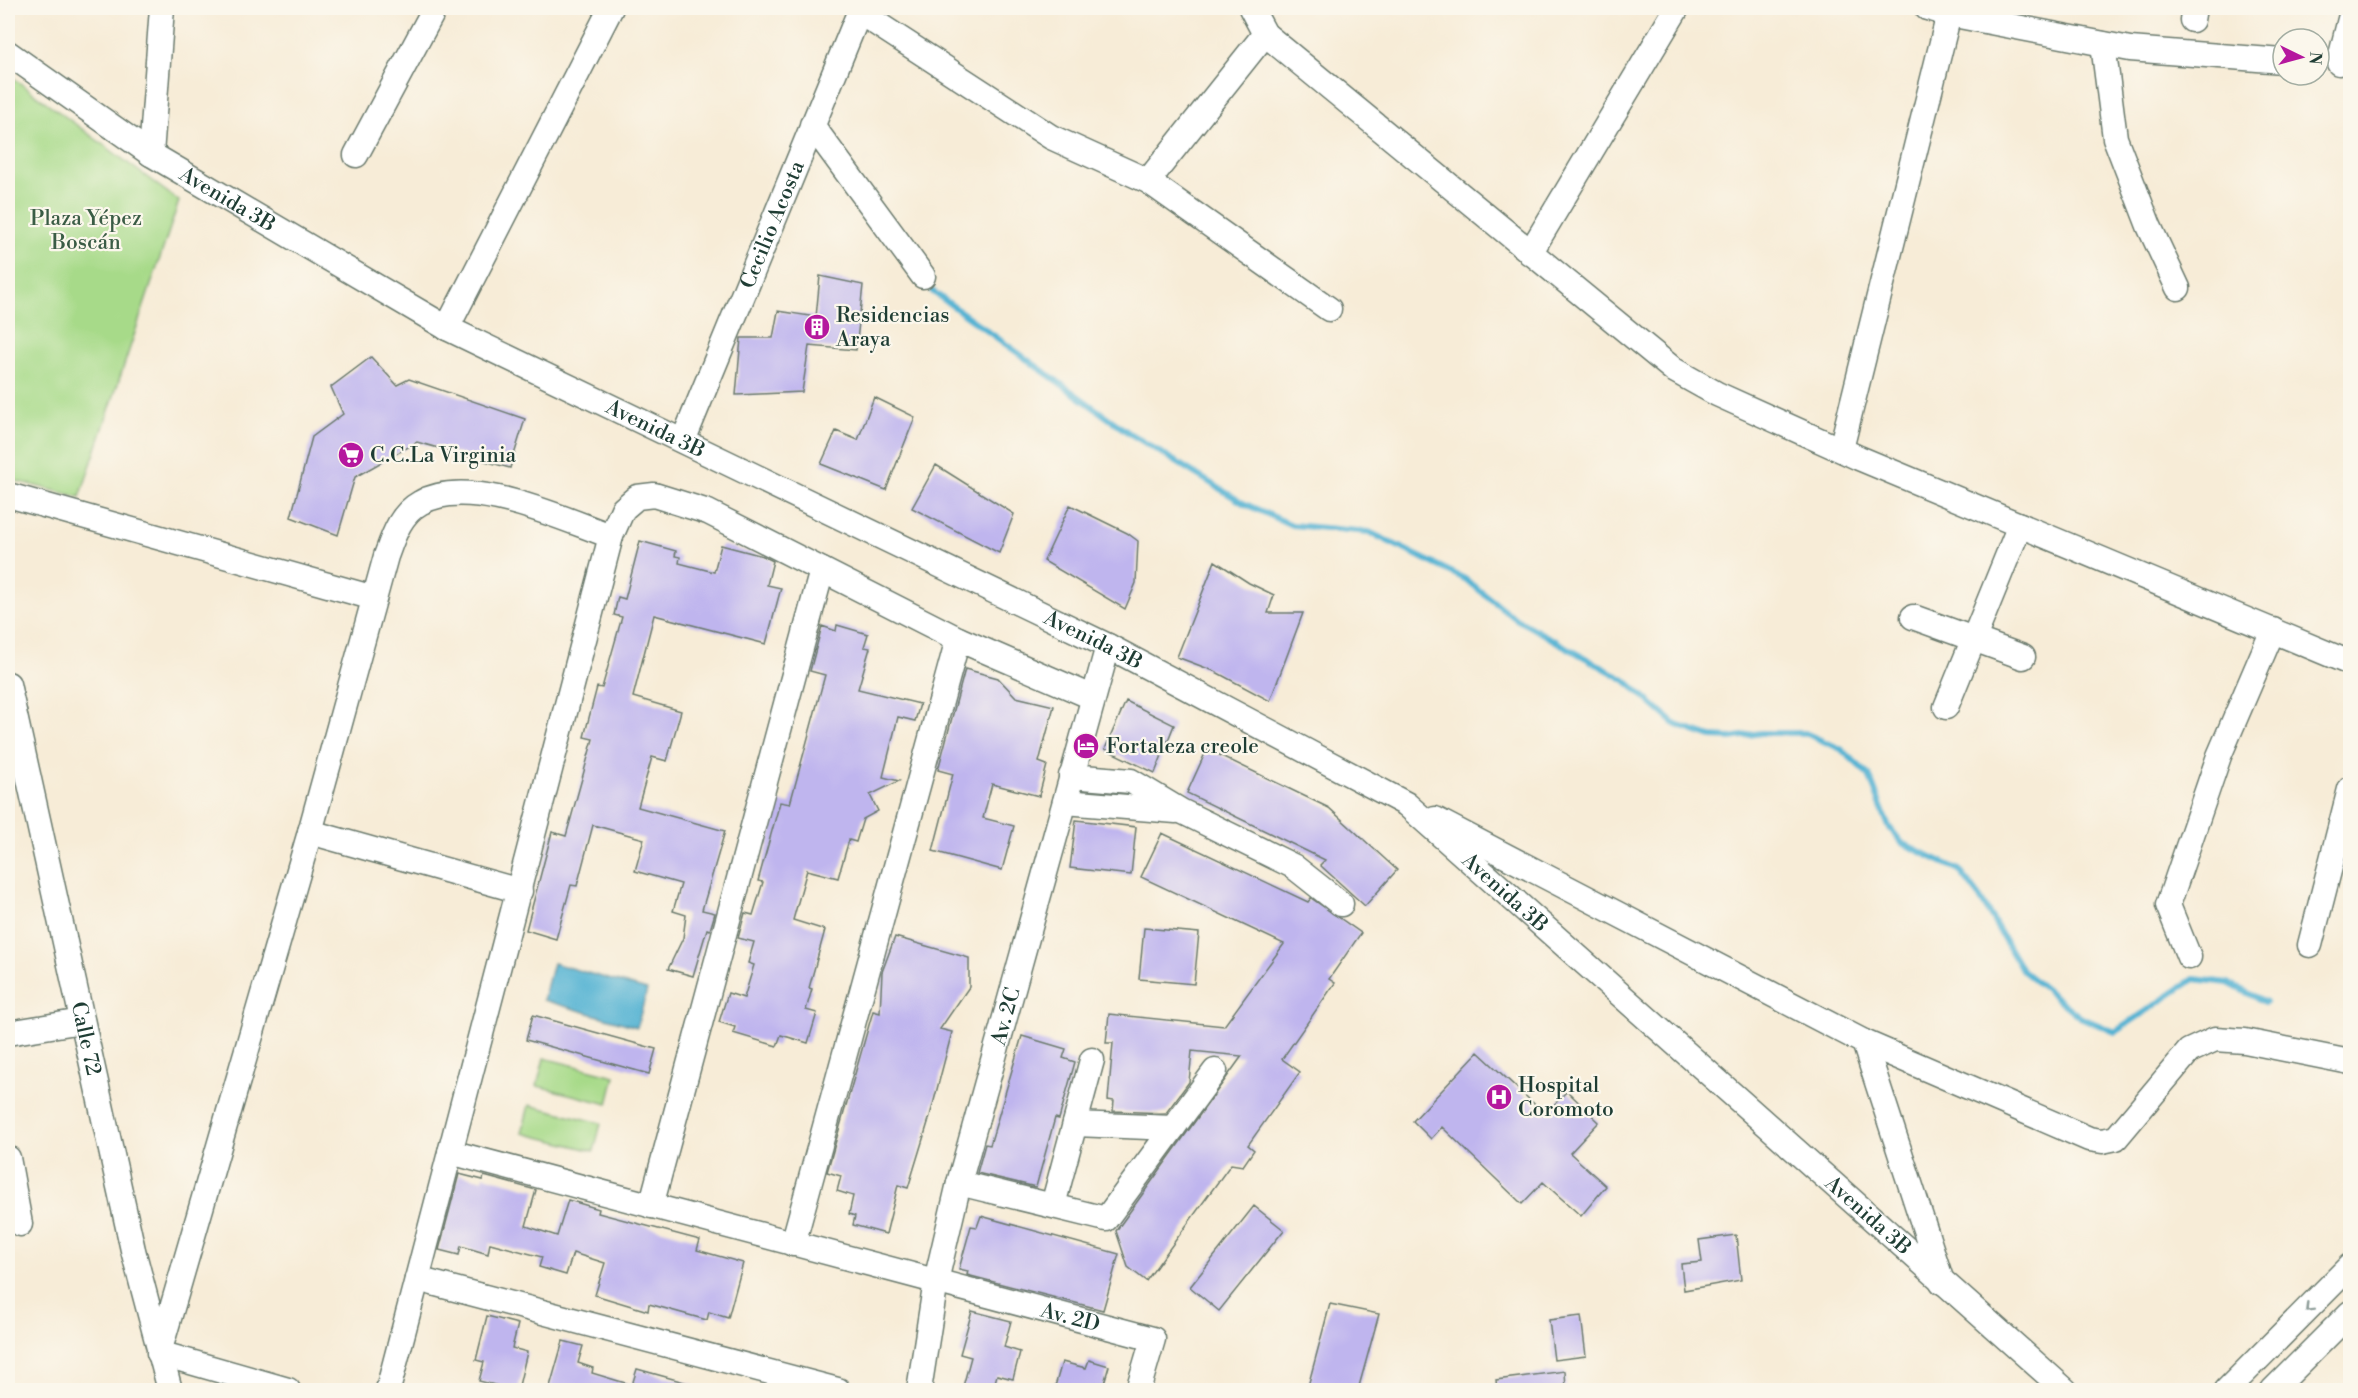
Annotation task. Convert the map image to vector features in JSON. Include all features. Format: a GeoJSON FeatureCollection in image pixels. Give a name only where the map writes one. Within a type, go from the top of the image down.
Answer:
{"type":"FeatureCollection","features":[{"type":"Feature","properties":{"kind":"street"},"geometry":{"type":"LineString","coordinates":[[151,154],[162,8]]}},
{"type":"Feature","properties":{"kind":"street"},"geometry":{"type":"LineString","coordinates":[[356,155],[435,8]]}},
{"type":"Feature","properties":{"kind":"street"},"geometry":{"type":"LineString","coordinates":[[447,328],[611,8]]}},
{"type":"Feature","properties":{"kind":"street"},"geometry":{"type":"LineString","coordinates":[[1251,8],[1264,34],[1674,370],[1717,394],[1841,449],[2350,663]]}},
{"type":"Feature","properties":{"kind":"street"},"geometry":{"type":"LineString","coordinates":[[1530,253],[1677,8]]}},
{"type":"Feature","properties":{"kind":"street"},"geometry":{"type":"LineString","coordinates":[[860,10],[1051,137],[1148,181],[1329,309]]}},
{"type":"Feature","properties":{"kind":"street","name":"Cecilio Acosta"},"geometry":{"type":"LineString","coordinates":[[683,441],[860,10]]}},
{"type":"Feature","properties":{"kind":"street"},"geometry":{"type":"LineString","coordinates":[[1841,449],[1942,10],[2103,44],[2244,60],[2271,61]]}},
{"type":"Feature","properties":{"kind":"street"},"geometry":{"type":"LineString","coordinates":[[2336,63],[2350,19]]}},
{"type":"Feature","properties":{"kind":"street"},"geometry":{"type":"LineString","coordinates":[[1148,181],[1264,34]]}},
{"type":"Feature","properties":{"kind":"street"},"geometry":{"type":"LineString","coordinates":[[2103,44],[2115,138],[2149,226],[2178,288]]}},
{"type":"Feature","properties":{"kind":"street","name":"Avenida 3B"},"geometry":{"type":"LineString","coordinates":[[8,53],[151,154],[447,328],[1108,646],[1406,804],[1942,1283],[2066,1390]]}},
{"type":"Feature","properties":{"kind":"street"},"geometry":{"type":"LineString","coordinates":[[812,125],[923,276]]}},
{"type":"Feature","properties":{"kind":"street"},"geometry":{"type":"LineString","coordinates":[[288,1390],[159,1353],[310,832],[374,598],[399,523],[419,503],[446,494],[482,496],[517,504],[611,536]]}},
{"type":"Feature","properties":{"kind":"street"},"geometry":{"type":"LineString","coordinates":[[8,495],[374,598]]}},
{"type":"Feature","properties":{"kind":"street"},"geometry":{"type":"LineString","coordinates":[[388,1390],[611,536],[623,509],[637,497],[654,495],[708,512],[958,639],[1092,697]]}},
{"type":"Feature","properties":{"kind":"street"},"geometry":{"type":"LineString","coordinates":[[1946,707],[2020,525]]}},
{"type":"Feature","properties":{"kind":"street"},"geometry":{"type":"LineString","coordinates":[[651,1206],[822,570]]}},
{"type":"Feature","properties":{"kind":"street"},"geometry":{"type":"LineString","coordinates":[[1913,617],[2023,657]]}},
{"type":"Feature","properties":{"kind":"street"},"geometry":{"type":"LineString","coordinates":[[2189,957],[2168,905],[2219,756],[2273,630]]}},
{"type":"Feature","properties":{"kind":"street"},"geometry":{"type":"LineString","coordinates":[[793,1244],[958,639]]}},
{"type":"Feature","properties":{"kind":"street","name":"Av. 2C"},"geometry":{"type":"LineString","coordinates":[[919,1390],[936,1281],[959,1183],[1108,646]]}},
{"type":"Feature","properties":{"kind":"street","name":"Calle 72"},"geometry":{"type":"LineString","coordinates":[[8,684],[133,1250],[170,1390]]}},
{"type":"Feature","properties":{"kind":"street"},"geometry":{"type":"LineString","coordinates":[[1071,776],[1131,781],[1181,811],[1293,866],[1341,904]]}},
{"type":"Feature","properties":{"kind":"street"},"geometry":{"type":"LineString","coordinates":[[2310,945],[2350,789]]}},
{"type":"Feature","properties":{"kind":"street"},"geometry":{"type":"LineString","coordinates":[[1065,802],[1181,811]]}},
{"type":"Feature","properties":{"kind":"street"},"geometry":{"type":"LineString","coordinates":[[1406,804],[1864,1042],[2089,1139],[2102,1141],[2116,1138],[2189,1051],[2215,1039],[2245,1041],[2350,1062]]}},
{"type":"Feature","properties":{"kind":"street"},"geometry":{"type":"LineString","coordinates":[[310,832],[520,891]]}},
{"type":"Feature","properties":{"kind":"street"},"geometry":{"type":"LineString","coordinates":[[8,1033],[82,1020]]}},
{"type":"Feature","properties":{"kind":"street"},"geometry":{"type":"LineString","coordinates":[[1864,1042],[1942,1283]]}},
{"type":"Feature","properties":{"kind":"street"},"geometry":{"type":"LineString","coordinates":[[1053,1205],[1092,1060]]}},
{"type":"Feature","properties":{"kind":"street"},"geometry":{"type":"LineString","coordinates":[[959,1183],[1106,1219],[1215,1071]]}},
{"type":"Feature","properties":{"kind":"street"},"geometry":{"type":"LineString","coordinates":[[1075,1124],[1173,1128]]}},
{"type":"Feature","properties":{"kind":"street"},"geometry":{"type":"LineString","coordinates":[[450,1152],[936,1281]]}},
{"type":"Feature","properties":{"kind":"street"},"geometry":{"type":"LineString","coordinates":[[8,1158],[20,1224]]}},
{"type":"Feature","properties":{"kind":"street"},"geometry":{"type":"LineString","coordinates":[[2227,1390],[2350,1266]]}},
{"type":"Feature","properties":{"kind":"street"},"geometry":{"type":"LineString","coordinates":[[417,1279],[838,1390]]}},
{"type":"Feature","properties":{"kind":"street","name":"Av. 2D"},"geometry":{"type":"LineString","coordinates":[[936,1281],[1153,1339],[1138,1390]]}},
{"type":"Feature","properties":{"kind":"street"},"geometry":{"type":"LineString","coordinates":[[2273,1390],[2350,1313]]}},
{"type":"Feature","properties":{"kind":"green space","name":"Plaza Yépez Boscán"},"geometry":{"type":"Polygon","coordinates":[[[8,74],[179,201],[80,497],[8,479],[8,74]]]}},
{"type":"Feature","properties":{"kind":"green space"},"geometry":{"type":"Polygon","coordinates":[[[544,1058],[615,1076],[608,1104],[537,1086],[544,1058]]]}},
{"type":"Feature","properties":{"kind":"green space"},"geometry":{"type":"Polygon","coordinates":[[[529,1105],[601,1123],[594,1151],[522,1133],[529,1105]]]}},
{"type":"Feature","properties":{"kind":"water"},"geometry":{"type":"Polygon","coordinates":[[[553,963],[647,990],[637,1027],[543,1000],[553,963]]]}},
{"type":"Feature","properties":{"kind":"building","name":"Residencias Araya"},"geometry":{"type":"Polygon","coordinates":[[[820,276],[863,285],[856,350],[809,346],[802,392],[736,395],[741,338],[773,338],[778,311],[816,317],[820,276]]]}},
{"type":"Feature","properties":{"kind":"building","name":"C.C.La Virginia"},"geometry":{"type":"Polygon","coordinates":[[[371,357],[397,385],[409,379],[525,419],[510,468],[417,442],[355,477],[338,535],[291,517],[312,437],[343,414],[331,387],[371,357]]]}},
{"type":"Feature","properties":{"kind":"building"},"geometry":{"type":"Polygon","coordinates":[[[874,397],[915,417],[886,490],[821,464],[836,431],[858,440],[874,397]]]}},
{"type":"Feature","properties":{"kind":"building"},"geometry":{"type":"Polygon","coordinates":[[[936,465],[1014,514],[999,553],[912,508],[936,465]]]}},
{"type":"Feature","properties":{"kind":"building"},"geometry":{"type":"Polygon","coordinates":[[[1070,505],[1127,533],[1138,541],[1136,583],[1125,609],[1044,561],[1070,505]]]}},
{"type":"Feature","properties":{"kind":"building"},"geometry":{"type":"Polygon","coordinates":[[[640,541],[676,551],[675,556],[680,557],[679,563],[714,572],[721,545],[763,556],[773,561],[767,585],[781,588],[766,644],[654,615],[633,697],[681,711],[667,761],[652,757],[638,807],[725,831],[702,910],[715,913],[710,930],[707,929],[693,976],[668,969],[683,938],[686,915],[673,911],[681,884],[635,871],[644,839],[593,825],[577,886],[571,885],[556,939],[526,930],[552,832],[566,836],[593,739],[584,737],[597,687],[602,688],[622,617],[614,615],[618,597],[625,599],[640,541]]]}},
{"type":"Feature","properties":{"kind":"building"},"geometry":{"type":"Polygon","coordinates":[[[1215,561],[1249,583],[1274,595],[1268,613],[1303,613],[1270,701],[1214,671],[1177,657],[1215,561]]]}},
{"type":"Feature","properties":{"kind":"building"},"geometry":{"type":"Polygon","coordinates":[[[837,625],[868,634],[864,647],[870,648],[858,689],[920,704],[915,721],[898,717],[883,777],[899,781],[870,795],[878,811],[863,819],[856,842],[849,840],[838,878],[807,870],[793,920],[825,930],[809,988],[812,989],[806,1010],[817,1013],[808,1043],[781,1035],[777,1046],[733,1033],[735,1027],[719,1022],[728,993],[744,998],[754,965],[748,963],[754,942],[738,938],[745,913],[753,915],[763,882],[758,881],[780,802],[790,804],[825,675],[810,671],[822,626],[836,631],[837,625]]]}},
{"type":"Feature","properties":{"kind":"building"},"geometry":{"type":"Polygon","coordinates":[[[965,669],[998,678],[1016,697],[1054,706],[1039,762],[1047,765],[1039,796],[992,784],[983,818],[1014,826],[1002,870],[933,851],[953,774],[938,770],[965,669]]]}},
{"type":"Feature","properties":{"kind":"building"},"geometry":{"type":"Polygon","coordinates":[[[1126,701],[1174,725],[1155,773],[1105,749],[1126,701]]]}},
{"type":"Feature","properties":{"kind":"building"},"geometry":{"type":"Polygon","coordinates":[[[1207,749],[1329,808],[1397,870],[1365,906],[1320,865],[1325,860],[1187,793],[1207,749]]]}},
{"type":"Feature","properties":{"kind":"building"},"geometry":{"type":"Polygon","coordinates":[[[1076,820],[1136,827],[1131,875],[1070,868],[1076,820]]]}},
{"type":"Feature","properties":{"kind":"building"},"geometry":{"type":"Polygon","coordinates":[[[1162,833],[1308,902],[1311,898],[1361,933],[1329,979],[1335,983],[1282,1059],[1300,1072],[1248,1145],[1254,1150],[1243,1166],[1231,1164],[1146,1281],[1128,1267],[1116,1231],[1242,1056],[1192,1051],[1189,1082],[1166,1113],[1113,1111],[1114,1101],[1108,1100],[1113,1043],[1106,1043],[1109,1014],[1224,1026],[1284,944],[1141,877],[1162,833]]]}},
{"type":"Feature","properties":{"kind":"building"},"geometry":{"type":"Polygon","coordinates":[[[1144,928],[1199,933],[1194,984],[1139,979],[1144,928]]]}},
{"type":"Feature","properties":{"kind":"building"},"geometry":{"type":"Polygon","coordinates":[[[895,937],[969,958],[969,987],[940,1029],[952,1032],[930,1116],[908,1188],[898,1185],[886,1234],[853,1225],[855,1216],[849,1214],[853,1196],[837,1191],[841,1176],[827,1172],[873,1011],[880,1013],[882,972],[895,937]]]}},
{"type":"Feature","properties":{"kind":"building"},"geometry":{"type":"Polygon","coordinates":[[[533,1015],[656,1049],[649,1074],[526,1040],[533,1015]]]}},
{"type":"Feature","properties":{"kind":"building"},"geometry":{"type":"Polygon","coordinates":[[[1022,1036],[1066,1049],[1063,1058],[1075,1062],[1059,1119],[1055,1118],[1036,1187],[977,1173],[985,1144],[990,1145],[1022,1036]]]}},
{"type":"Feature","properties":{"kind":"building"},"geometry":{"type":"Polygon","coordinates":[[[1478,1052],[1545,1114],[1567,1091],[1599,1122],[1570,1153],[1606,1186],[1581,1216],[1543,1182],[1522,1204],[1442,1127],[1431,1139],[1413,1121],[1478,1052]]]}},
{"type":"Feature","properties":{"kind":"building"},"geometry":{"type":"Polygon","coordinates":[[[459,1174],[483,1180],[484,1176],[536,1190],[526,1226],[557,1236],[568,1200],[599,1209],[598,1213],[700,1240],[697,1250],[743,1263],[728,1318],[709,1312],[707,1320],[649,1304],[648,1311],[595,1295],[605,1263],[573,1253],[566,1275],[539,1267],[542,1257],[490,1243],[488,1254],[461,1246],[459,1255],[439,1250],[459,1174]]]}},
{"type":"Feature","properties":{"kind":"building"},"geometry":{"type":"Polygon","coordinates":[[[1254,1206],[1284,1230],[1219,1311],[1190,1287],[1254,1206]]]}},
{"type":"Feature","properties":{"kind":"building"},"geometry":{"type":"Polygon","coordinates":[[[981,1216],[1119,1254],[1103,1310],[967,1275],[968,1271],[959,1269],[971,1226],[977,1227],[981,1216]]]}},
{"type":"Feature","properties":{"kind":"building"},"geometry":{"type":"Polygon","coordinates":[[[1736,1235],[1741,1280],[1684,1290],[1681,1264],[1702,1262],[1699,1240],[1736,1235]]]}},
{"type":"Feature","properties":{"kind":"building"},"geometry":{"type":"Polygon","coordinates":[[[1330,1304],[1379,1314],[1358,1390],[1307,1390],[1330,1304]]]}},
{"type":"Feature","properties":{"kind":"building"},"geometry":{"type":"Polygon","coordinates":[[[972,1311],[1011,1321],[1004,1347],[1020,1352],[1013,1379],[997,1375],[993,1390],[962,1390],[971,1357],[960,1354],[972,1311]]]}},
{"type":"Feature","properties":{"kind":"building"},"geometry":{"type":"Polygon","coordinates":[[[487,1316],[518,1324],[512,1348],[527,1352],[518,1390],[498,1390],[499,1386],[479,1381],[484,1362],[476,1360],[487,1316]]]}},
{"type":"Feature","properties":{"kind":"building"},"geometry":{"type":"Polygon","coordinates":[[[1581,1316],[1586,1356],[1554,1360],[1549,1320],[1581,1316]]]}},
{"type":"Feature","properties":{"kind":"building"},"geometry":{"type":"Polygon","coordinates":[[[563,1341],[583,1346],[578,1363],[593,1368],[592,1373],[632,1385],[637,1369],[695,1385],[694,1390],[549,1390],[563,1341]]]}},
{"type":"Feature","properties":{"kind":"building"},"geometry":{"type":"Polygon","coordinates":[[[1089,1360],[1109,1366],[1102,1390],[1054,1390],[1062,1362],[1086,1368],[1089,1360]]]}},
{"type":"Feature","properties":{"kind":"building"},"geometry":{"type":"Polygon","coordinates":[[[1565,1371],[1566,1390],[1497,1390],[1496,1380],[1565,1371]]]}},
{"type":"Feature","properties":{"kind":"waterway"},"geometry":{"type":"LineString","coordinates":[[932,291],[1129,433],[1243,503],[1292,525],[1369,532],[1465,579],[1516,619],[1625,680],[1676,725],[1711,737],[1731,738],[1761,733],[1805,733],[1841,749],[1869,775],[1889,827],[1902,843],[1959,870],[1979,896],[2022,970],[2080,1017],[2115,1032],[2194,979],[2228,983],[2265,1002]]}},
{"type":"Feature","properties":{"kind":"place","name":"Residencias Araya"},"geometry":{"type":"Point","coordinates":[817,327]}},
{"type":"Feature","properties":{"kind":"place","name":"C.C.La Virginia"},"geometry":{"type":"Point","coordinates":[351,455]}},
{"type":"Feature","properties":{"kind":"place","name":"Fortaleza creole"},"geometry":{"type":"Point","coordinates":[1086,746]}},
{"type":"Feature","properties":{"kind":"place","name":"Hospital Coromoto"},"geometry":{"type":"Point","coordinates":[1499,1097]}}]}
